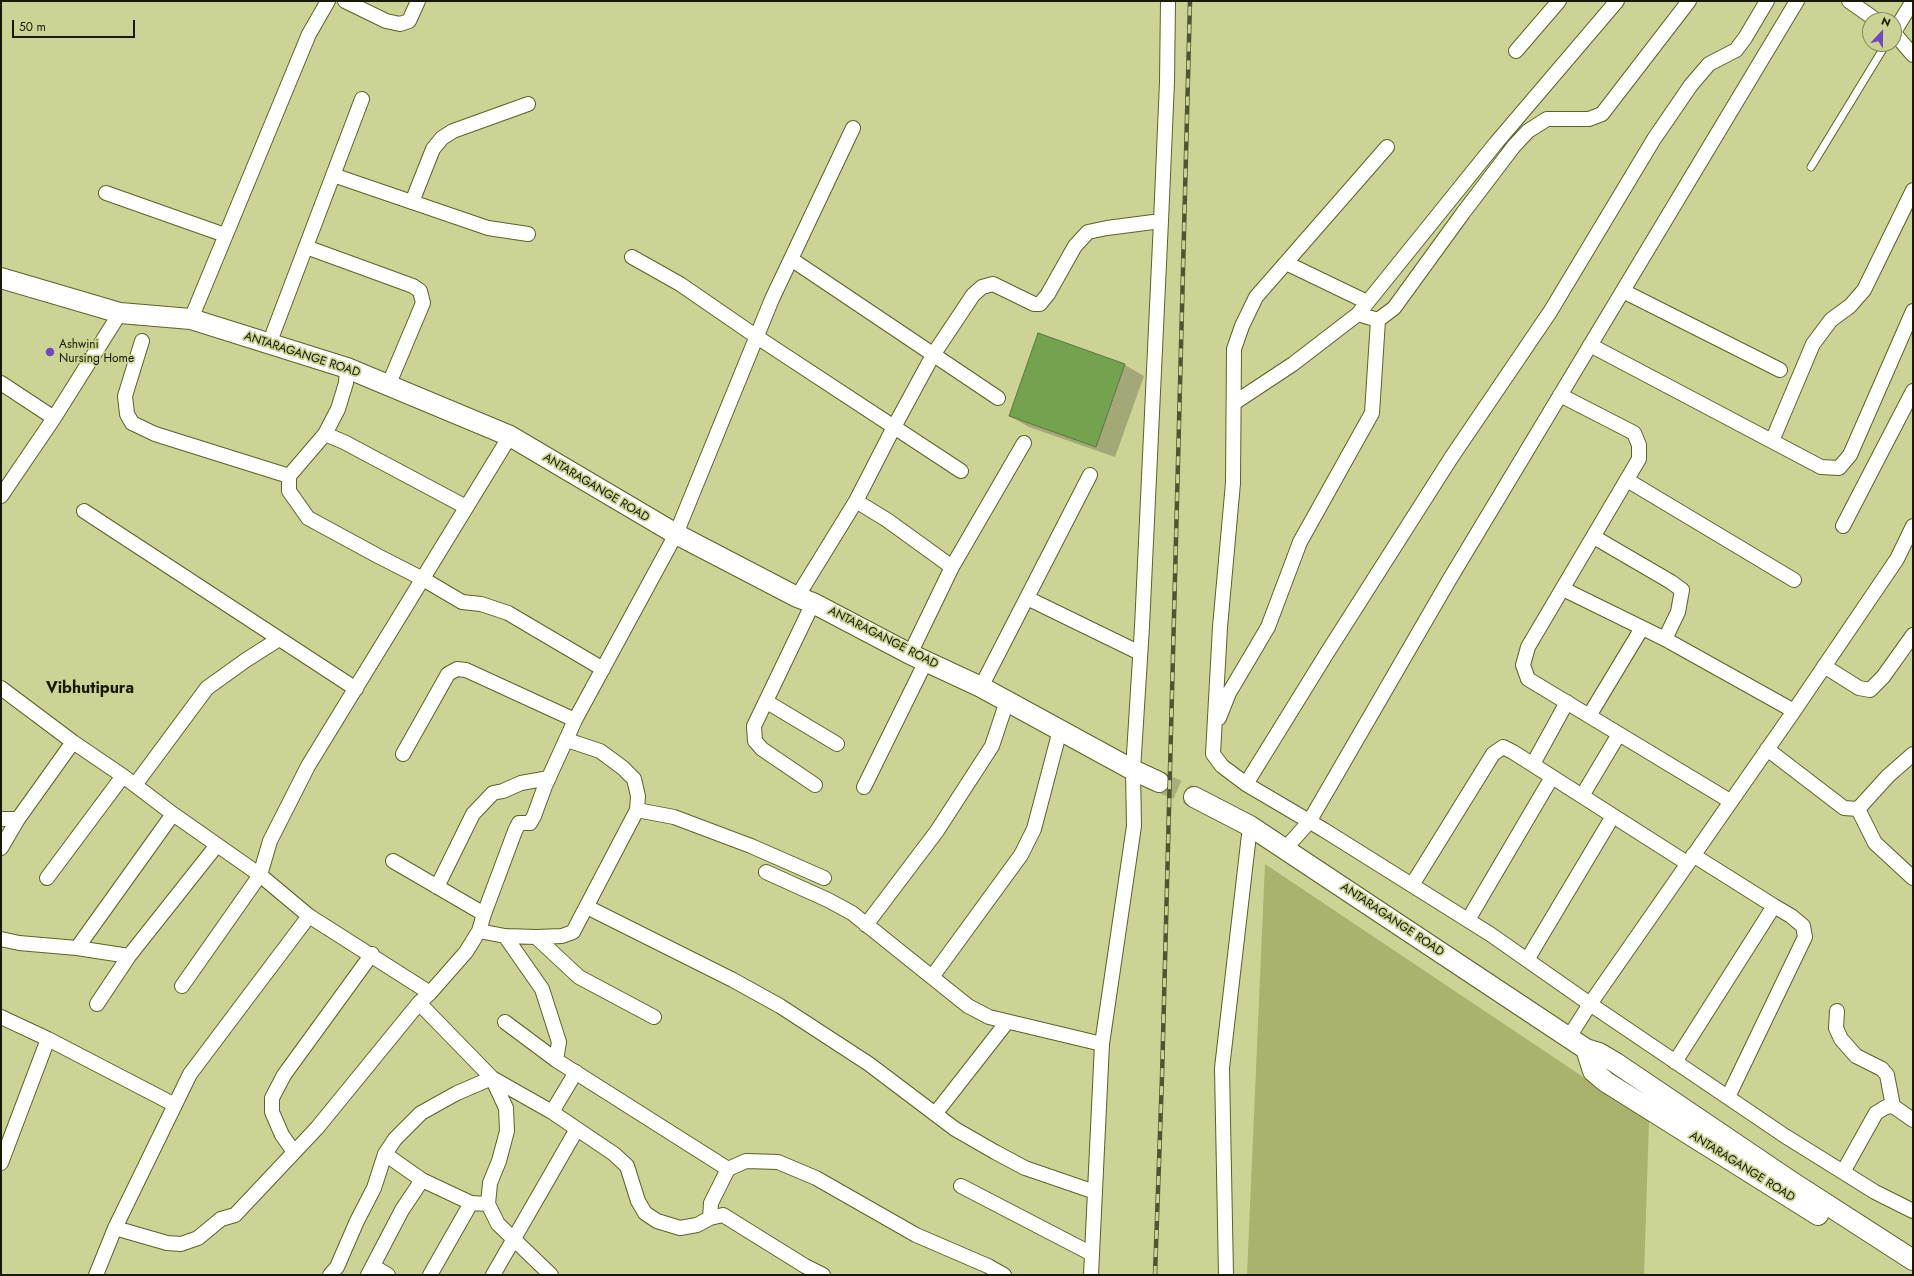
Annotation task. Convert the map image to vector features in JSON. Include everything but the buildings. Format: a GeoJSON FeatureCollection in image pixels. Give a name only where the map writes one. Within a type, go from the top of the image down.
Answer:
{"type":"FeatureCollection","features":[{"type":"Feature","properties":{"kind":"street"},"geometry":{"type":"LineString","coordinates":[[191,319],[309,34],[328,1]]}},
{"type":"Feature","properties":{"kind":"street"},"geometry":{"type":"LineString","coordinates":[[345,1],[386,20],[400,24],[409,21],[418,1]]}},
{"type":"Feature","properties":{"kind":"street"},"geometry":{"type":"LineString","coordinates":[[1092,1275],[1102,1044],[1134,826],[1133,770],[1161,221],[1167,82],[1168,1]]}},
{"type":"Feature","properties":{"kind":"street"},"geometry":{"type":"LineString","coordinates":[[1516,51],[1558,1]]}},
{"type":"Feature","properties":{"kind":"street"},"geometry":{"type":"LineString","coordinates":[[1234,403],[1293,364],[1358,314],[1496,143],[1617,1]]}},
{"type":"Feature","properties":{"kind":"street"},"geometry":{"type":"LineString","coordinates":[[1215,729],[1229,693],[1268,627],[1300,542],[1372,412],[1378,320],[1394,308],[1463,213],[1528,130],[1547,119],[1589,119],[1602,114],[1689,1]]}},
{"type":"Feature","properties":{"kind":"street"},"geometry":{"type":"LineString","coordinates":[[1246,784],[1451,458],[1550,312],[1654,139],[1691,84],[1708,64],[1736,50],[1767,1]]}},
{"type":"Feature","properties":{"kind":"street"},"geometry":{"type":"LineString","coordinates":[[1285,849],[1309,822],[1448,582],[1797,1]]}},
{"type":"Feature","properties":{"kind":"street"},"geometry":{"type":"LineString","coordinates":[[1849,1],[1865,12]]}},
{"type":"Feature","properties":{"kind":"street"},"geometry":{"type":"LineString","coordinates":[[1902,19],[1913,1]]}},
{"type":"Feature","properties":{"kind":"street"},"geometry":{"type":"LineString","coordinates":[[1902,42],[1913,55]]}},
{"type":"Feature","properties":{"kind":"street"},"geometry":{"type":"LineString","coordinates":[[269,344],[362,99]]}},
{"type":"Feature","properties":{"kind":"street"},"geometry":{"type":"LineString","coordinates":[[412,202],[433,149],[442,138],[453,131],[528,104]]}},
{"type":"Feature","properties":{"kind":"street"},"geometry":{"type":"LineString","coordinates":[[115,1228],[167,1243],[181,1244],[198,1238],[221,1219],[236,1215],[317,1128],[419,1003],[430,993],[466,952],[479,931],[515,831],[519,824],[530,823],[575,720],[676,534],[757,337],[853,128]]}},
{"type":"Feature","properties":{"kind":"street"},"geometry":{"type":"LineString","coordinates":[[1387,147],[1256,297],[1242,326],[1234,349],[1233,482],[1220,627],[1213,754],[1222,766],[1246,784],[1468,920],[1785,1136],[1843,1172],[1913,1212]]}},
{"type":"Feature","properties":{"kind":"street"},"geometry":{"type":"LineString","coordinates":[[333,176],[488,228],[528,234]]}},
{"type":"Feature","properties":{"kind":"street"},"geometry":{"type":"LineString","coordinates":[[1772,441],[1813,344],[1831,320],[1850,306],[1864,290],[1913,190]]}},
{"type":"Feature","properties":{"kind":"street"},"geometry":{"type":"LineString","coordinates":[[106,193],[225,235]]}},
{"type":"Feature","properties":{"kind":"street"},"geometry":{"type":"LineString","coordinates":[[815,785],[762,749],[754,741],[754,726],[766,702],[805,600],[894,427],[933,355],[973,295],[982,286],[993,284],[1034,304],[1040,304],[1048,294],[1075,246],[1088,232],[1161,221]]}},
{"type":"Feature","properties":{"kind":"street"},"geometry":{"type":"LineString","coordinates":[[306,247],[414,286],[420,291],[423,303],[388,386]]}},
{"type":"Feature","properties":{"kind":"street"},"geometry":{"type":"LineString","coordinates":[[632,257],[680,284],[757,337],[961,471]]}},
{"type":"Feature","properties":{"kind":"street"},"geometry":{"type":"LineString","coordinates":[[792,259],[998,398]]}},
{"type":"Feature","properties":{"kind":"street"},"geometry":{"type":"LineString","coordinates":[[1286,263],[1367,302]]}},
{"type":"Feature","properties":{"kind":"street","name":"ANTARAGANGE ROAD"},"geometry":{"type":"LineString","coordinates":[[1,278],[120,313],[191,319],[347,368],[510,436],[676,534],[918,657],[981,687],[1133,770],[1159,782]]}},
{"type":"Feature","properties":{"kind":"street"},"geometry":{"type":"LineString","coordinates":[[1623,291],[1780,370]]}},
{"type":"Feature","properties":{"kind":"street"},"geometry":{"type":"LineString","coordinates":[[3,490],[54,418],[120,313]]}},
{"type":"Feature","properties":{"kind":"street"},"geometry":{"type":"LineString","coordinates":[[1358,314],[1378,320]]}},
{"type":"Feature","properties":{"kind":"street"},"geometry":{"type":"LineString","coordinates":[[1590,345],[1821,468],[1839,468],[1850,455],[1912,317]]}},
{"type":"Feature","properties":{"kind":"street"},"geometry":{"type":"LineString","coordinates":[[142,341],[125,396],[127,414],[132,423],[155,434],[289,476]]}},
{"type":"Feature","properties":{"kind":"street"},"geometry":{"type":"LineString","coordinates":[[347,368],[346,383],[338,409],[325,434],[289,476],[289,491],[308,518],[378,556],[423,578],[462,602],[481,604],[508,613],[603,669]]}},
{"type":"Feature","properties":{"kind":"street"},"geometry":{"type":"LineString","coordinates":[[1,383],[54,418]]}},
{"type":"Feature","properties":{"kind":"street"},"geometry":{"type":"LineString","coordinates":[[1843,526],[1913,390]]}},
{"type":"Feature","properties":{"kind":"street"},"geometry":{"type":"LineString","coordinates":[[1560,395],[1634,433],[1639,445],[1638,459],[1594,537],[1528,648],[1523,665],[1528,679],[1730,801]]}},
{"type":"Feature","properties":{"kind":"street"},"geometry":{"type":"LineString","coordinates":[[325,434],[344,442],[466,507]]}},
{"type":"Feature","properties":{"kind":"street"},"geometry":{"type":"LineString","coordinates":[[182,986],[260,875],[270,841],[308,766],[510,436]]}},
{"type":"Feature","properties":{"kind":"street"},"geometry":{"type":"LineString","coordinates":[[864,788],[918,657],[952,567],[1024,443]]}},
{"type":"Feature","properties":{"kind":"street"},"geometry":{"type":"LineString","coordinates":[[981,687],[1090,475]]}},
{"type":"Feature","properties":{"kind":"street"},"geometry":{"type":"LineString","coordinates":[[1627,480],[1794,580]]}},
{"type":"Feature","properties":{"kind":"street"},"geometry":{"type":"LineString","coordinates":[[856,501],[887,520],[952,567]]}},
{"type":"Feature","properties":{"kind":"street"},"geometry":{"type":"LineString","coordinates":[[84,511],[356,688]]}},
{"type":"Feature","properties":{"kind":"street"},"geometry":{"type":"LineString","coordinates":[[1569,1038],[1590,1004],[1794,711],[1897,559],[1913,526]]}},
{"type":"Feature","properties":{"kind":"street"},"geometry":{"type":"LineString","coordinates":[[1594,537],[1682,590],[1678,612],[1665,639]]}},
{"type":"Feature","properties":{"kind":"street"},"geometry":{"type":"LineString","coordinates":[[1563,589],[1665,639],[1794,711]]}},
{"type":"Feature","properties":{"kind":"street"},"geometry":{"type":"LineString","coordinates":[[1027,598],[1140,653]]}},
{"type":"Feature","properties":{"kind":"street"},"geometry":{"type":"LineString","coordinates":[[1589,716],[1642,628]]}},
{"type":"Feature","properties":{"kind":"street"},"geometry":{"type":"LineString","coordinates":[[1824,666],[1859,688],[1870,690],[1883,677],[1913,636]]}},
{"type":"Feature","properties":{"kind":"street"},"geometry":{"type":"LineString","coordinates":[[135,785],[207,688],[246,660],[279,639]]}},
{"type":"Feature","properties":{"kind":"street"},"geometry":{"type":"LineString","coordinates":[[403,754],[448,674],[457,669],[466,670],[575,720]]}},
{"type":"Feature","properties":{"kind":"street"},"geometry":{"type":"LineString","coordinates":[[1,688],[73,742],[123,776],[173,814],[260,875],[310,916],[372,954],[430,993]]}},
{"type":"Feature","properties":{"kind":"street"},"geometry":{"type":"LineString","coordinates":[[866,925],[937,832],[992,746],[1007,701]]}},
{"type":"Feature","properties":{"kind":"street"},"geometry":{"type":"LineString","coordinates":[[766,702],[837,744]]}},
{"type":"Feature","properties":{"kind":"street"},"geometry":{"type":"LineString","coordinates":[[1533,764],[1567,702]]}},
{"type":"Feature","properties":{"kind":"street"},"geometry":{"type":"LineString","coordinates":[[932,977],[1021,855],[1034,828],[1060,730]]}},
{"type":"Feature","properties":{"kind":"street"},"geometry":{"type":"LineString","coordinates":[[1582,796],[1619,734]]}},
{"type":"Feature","properties":{"kind":"street"},"geometry":{"type":"LineString","coordinates":[[479,931],[505,936],[536,937],[562,936],[573,932],[637,810],[638,796],[634,779],[623,768],[600,751],[567,740]]}},
{"type":"Feature","properties":{"kind":"street"},"geometry":{"type":"LineString","coordinates":[[1,848],[18,818],[73,742]]}},
{"type":"Feature","properties":{"kind":"street"},"geometry":{"type":"LineString","coordinates":[[1412,885],[1493,754],[1503,747],[1533,764],[1613,816],[1791,916],[1803,926],[1805,937],[1728,1098]]}},
{"type":"Feature","properties":{"kind":"street"},"geometry":{"type":"LineString","coordinates":[[1767,749],[1844,808],[1858,809]]}},
{"type":"Feature","properties":{"kind":"street"},"geometry":{"type":"LineString","coordinates":[[1858,809],[1888,776],[1913,754]]}},
{"type":"Feature","properties":{"kind":"street"},"geometry":{"type":"LineString","coordinates":[[47,878],[123,776]]}},
{"type":"Feature","properties":{"kind":"street"},"geometry":{"type":"LineString","coordinates":[[1468,920],[1552,777]]}},
{"type":"Feature","properties":{"kind":"street"},"geometry":{"type":"LineString","coordinates":[[437,887],[473,814],[493,793],[503,791],[521,783],[549,778]]}},
{"type":"Feature","properties":{"kind":"street","name":"ANTARAGANGE ROAD"},"geometry":{"type":"LineString","coordinates":[[1194,797],[1250,826],[1569,1038],[1586,1049],[1599,1053],[1616,1063],[1792,1182],[1913,1260]]}},
{"type":"Feature","properties":{"kind":"street"},"geometry":{"type":"LineString","coordinates":[[1858,809],[1875,843],[1913,878]]}},
{"type":"Feature","properties":{"kind":"street"},"geometry":{"type":"LineString","coordinates":[[637,810],[674,817],[750,846],[824,878]]}},
{"type":"Feature","properties":{"kind":"street"},"geometry":{"type":"LineString","coordinates":[[77,948],[173,814]]}},
{"type":"Feature","properties":{"kind":"street"},"geometry":{"type":"LineString","coordinates":[[1527,960],[1613,816]]}},
{"type":"Feature","properties":{"kind":"street"},"geometry":{"type":"LineString","coordinates":[[1,819],[18,818]]}},
{"type":"Feature","properties":{"kind":"street"},"geometry":{"type":"LineString","coordinates":[[1226,1275],[1222,1068],[1250,826]]}},
{"type":"Feature","properties":{"kind":"street"},"geometry":{"type":"LineString","coordinates":[[98,1004],[129,956],[217,845]]}},
{"type":"Feature","properties":{"kind":"street"},"geometry":{"type":"LineString","coordinates":[[393,861],[484,914]]}},
{"type":"Feature","properties":{"kind":"street"},"geometry":{"type":"LineString","coordinates":[[766,872],[828,900],[852,913],[968,1006],[989,1017],[1102,1044]]}},
{"type":"Feature","properties":{"kind":"street"},"geometry":{"type":"LineString","coordinates":[[1675,1062],[1774,906]]}},
{"type":"Feature","properties":{"kind":"street"},"geometry":{"type":"LineString","coordinates":[[587,907],[733,980],[780,1006],[869,1064],[955,1130],[1025,1168],[1095,1192]]}},
{"type":"Feature","properties":{"kind":"street"},"geometry":{"type":"LineString","coordinates":[[96,1275],[115,1228],[190,1074],[310,916]]}},
{"type":"Feature","properties":{"kind":"street"},"geometry":{"type":"LineString","coordinates":[[505,936],[542,989],[559,1042],[556,1060]]}},
{"type":"Feature","properties":{"kind":"street"},"geometry":{"type":"LineString","coordinates":[[536,937],[579,977],[654,1017]]}},
{"type":"Feature","properties":{"kind":"street"},"geometry":{"type":"LineString","coordinates":[[1,939],[20,943],[77,948],[129,956]]}},
{"type":"Feature","properties":{"kind":"street"},"geometry":{"type":"LineString","coordinates":[[294,1152],[282,1135],[272,1112],[272,1098],[284,1074],[372,954]]}},
{"type":"Feature","properties":{"kind":"street"},"geometry":{"type":"LineString","coordinates":[[419,1003],[492,1078],[552,1112],[614,1154],[628,1166],[638,1201],[645,1213],[657,1221],[680,1228],[697,1225],[710,1218],[723,1215],[823,1275]]}},
{"type":"Feature","properties":{"kind":"street"},"geometry":{"type":"LineString","coordinates":[[1837,1011],[1836,1028],[1841,1038],[1856,1056],[1882,1069],[1888,1075],[1893,1106]]}},
{"type":"Feature","properties":{"kind":"street"},"geometry":{"type":"LineString","coordinates":[[1,1017],[48,1039],[175,1105]]}},
{"type":"Feature","properties":{"kind":"street"},"geometry":{"type":"LineString","coordinates":[[506,1022],[556,1060],[728,1169]]}},
{"type":"Feature","properties":{"kind":"street"},"geometry":{"type":"LineString","coordinates":[[935,1114],[1007,1022]]}},
{"type":"Feature","properties":{"kind":"street"},"geometry":{"type":"LineString","coordinates":[[1,1164],[48,1039]]}},
{"type":"Feature","properties":{"kind":"street","name":"ANTARAGANGE ROAD"},"geometry":{"type":"LineString","coordinates":[[1586,1049],[1593,1071],[1606,1082],[1913,1274]]}},
{"type":"Feature","properties":{"kind":"street"},"geometry":{"type":"LineString","coordinates":[[552,1112],[576,1072]]}},
{"type":"Feature","properties":{"kind":"street"},"geometry":{"type":"LineString","coordinates":[[330,1275],[337,1267],[357,1221],[374,1188],[385,1154],[395,1138],[420,1113],[457,1093],[492,1078]]}},
{"type":"Feature","properties":{"kind":"street"},"geometry":{"type":"LineString","coordinates":[[492,1078],[506,1108],[507,1131],[499,1161],[490,1183],[488,1204],[498,1224],[551,1275]]}},
{"type":"Feature","properties":{"kind":"street"},"geometry":{"type":"LineString","coordinates":[[1843,1172],[1876,1114],[1886,1107],[1893,1106],[1913,1120]]}},
{"type":"Feature","properties":{"kind":"street"},"geometry":{"type":"LineString","coordinates":[[493,1275],[577,1130]]}},
{"type":"Feature","properties":{"kind":"street"},"geometry":{"type":"LineString","coordinates":[[385,1154],[422,1180],[471,1203],[488,1204]]}},
{"type":"Feature","properties":{"kind":"street"},"geometry":{"type":"LineString","coordinates":[[710,1218],[711,1203],[728,1169],[746,1161],[778,1162],[816,1178],[916,1235],[988,1266],[1004,1275]]}},
{"type":"Feature","properties":{"kind":"street"},"geometry":{"type":"LineString","coordinates":[[388,1275],[371,1270],[402,1210],[422,1180]]}},
{"type":"Feature","properties":{"kind":"street"},"geometry":{"type":"LineString","coordinates":[[961,1186],[1092,1254]]}},
{"type":"Feature","properties":{"kind":"street"},"geometry":{"type":"LineString","coordinates":[[430,1275],[471,1203]]}},
{"type":"Feature","properties":{"kind":"lane"},"geometry":{"type":"LineString","coordinates":[[1811,167],[1881,52]]}},
{"type":"Feature","properties":{"kind":"green space"},"geometry":{"type":"Polygon","coordinates":[[[1265,864],[1649,1121],[1644,1275],[1247,1275],[1265,864]]]}},
{"type":"Feature","properties":{"kind":"tunnel"},"geometry":{"type":"LineString","coordinates":[[1159,782],[1194,797]]}},
{"type":"Feature","properties":{"kind":"railway"},"geometry":{"type":"LineString","coordinates":[[1155,1275],[1162,1077],[1190,1]]}},
{"type":"Feature","properties":{"kind":"place","name":"Ashwini Nursing Home"},"geometry":{"type":"Point","coordinates":[50,352]}},
{"type":"Feature","properties":{"kind":"district","name":"Vibhutipura"},"geometry":{"type":"Point","coordinates":[90,689]}}]}
